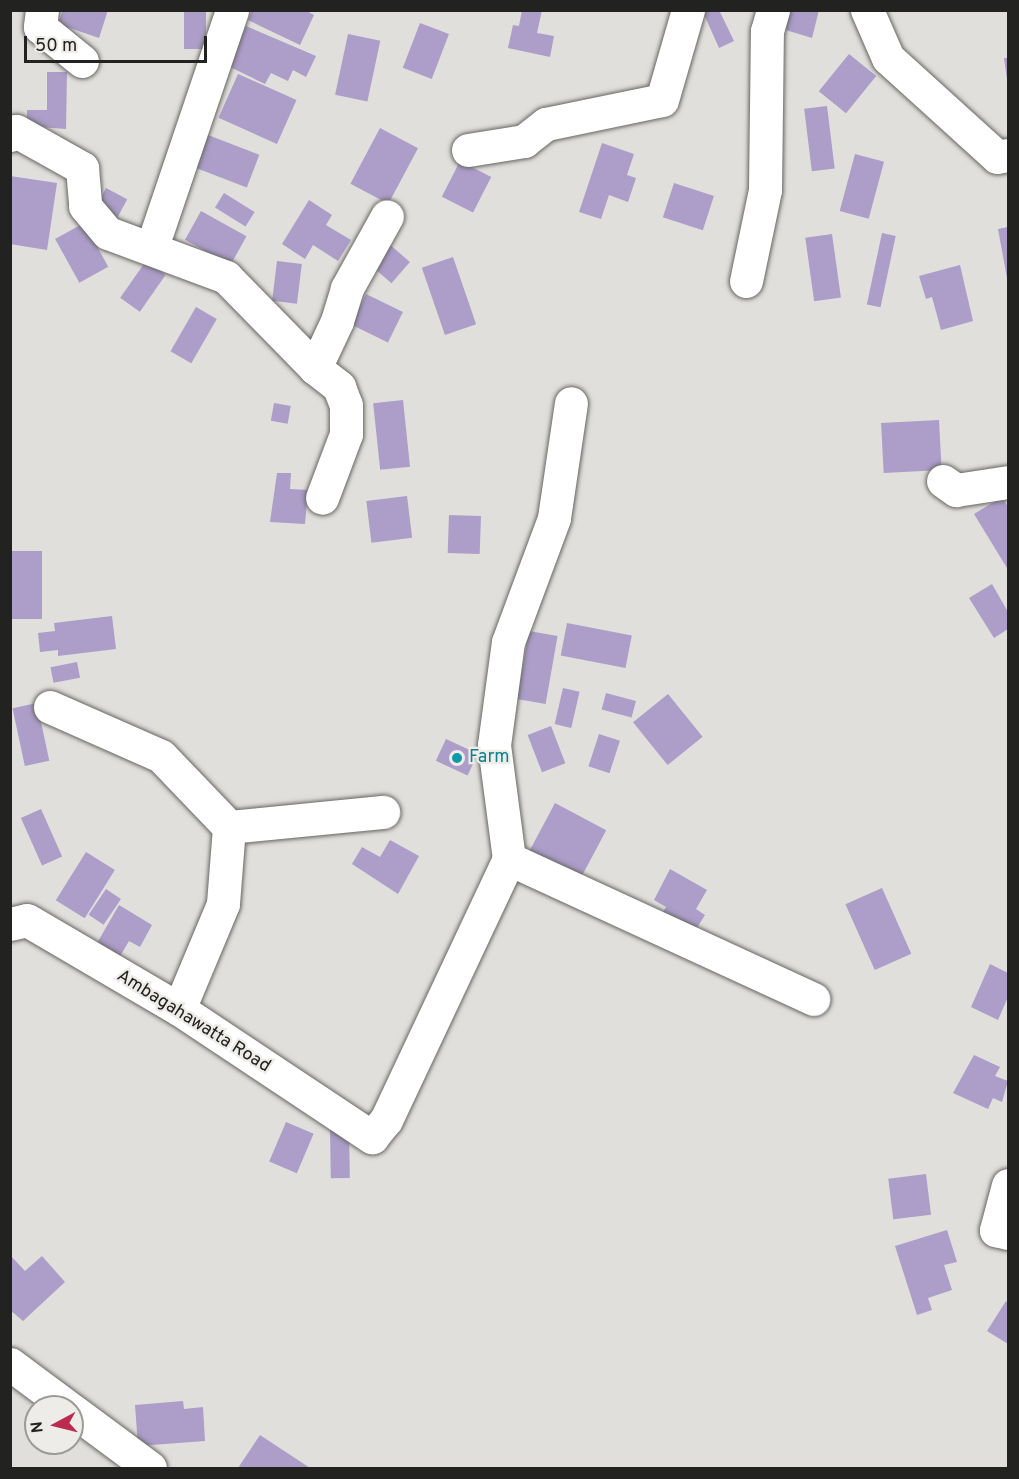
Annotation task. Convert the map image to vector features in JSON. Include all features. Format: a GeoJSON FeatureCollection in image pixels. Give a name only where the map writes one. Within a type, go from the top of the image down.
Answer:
{"type":"FeatureCollection","features":[{"type":"Feature","properties":{"kind":"street"},"geometry":{"type":"LineString","coordinates":[[42,10],[40,27],[82,60]]}},
{"type":"Feature","properties":{"kind":"street"},"geometry":{"type":"LineString","coordinates":[[157,232],[232,10]]}},
{"type":"Feature","properties":{"kind":"street"},"geometry":{"type":"LineString","coordinates":[[468,150],[524,141],[546,124],[662,100],[688,10]]}},
{"type":"Feature","properties":{"kind":"street"},"geometry":{"type":"LineString","coordinates":[[746,281],[765,190],[767,31],[773,10]]}},
{"type":"Feature","properties":{"kind":"street"},"geometry":{"type":"LineString","coordinates":[[867,10],[888,58],[997,157],[1008,155]]}},
{"type":"Feature","properties":{"kind":"street"},"geometry":{"type":"LineString","coordinates":[[10,135],[16,131],[82,168],[85,206],[108,233],[226,278],[315,368],[339,387],[346,405],[346,434],[322,498]]}},
{"type":"Feature","properties":{"kind":"street"},"geometry":{"type":"LineString","coordinates":[[315,368],[338,321],[346,288],[387,216]]}},
{"type":"Feature","properties":{"kind":"street"},"geometry":{"type":"LineString","coordinates":[[572,404],[554,518],[508,642],[494,746],[508,859],[813,999]]}},
{"type":"Feature","properties":{"kind":"street"},"geometry":{"type":"LineString","coordinates":[[943,481],[956,490],[1008,482]]}},
{"type":"Feature","properties":{"kind":"street"},"geometry":{"type":"LineString","coordinates":[[50,707],[161,756],[229,827],[223,904],[179,1009]]}},
{"type":"Feature","properties":{"kind":"street"},"geometry":{"type":"LineString","coordinates":[[229,827],[383,812]]}},
{"type":"Feature","properties":{"kind":"street","name":"Ambagahawatta Road"},"geometry":{"type":"LineString","coordinates":[[10,924],[27,920],[179,1009],[372,1137],[386,1120],[508,859]]}},
{"type":"Feature","properties":{"kind":"street"},"geometry":{"type":"LineString","coordinates":[[1002,1232],[1008,1185]]}},
{"type":"Feature","properties":{"kind":"street"},"geometry":{"type":"LineString","coordinates":[[10,1364],[52,1395]]}},
{"type":"Feature","properties":{"kind":"street"},"geometry":{"type":"LineString","coordinates":[[84,1419],[150,1468]]}},
{"type":"Feature","properties":{"kind":"building"},"geometry":{"type":"Polygon","coordinates":[[[63,10],[108,10],[99,38],[58,24],[63,10]]]}},
{"type":"Feature","properties":{"kind":"building"},"geometry":{"type":"Polygon","coordinates":[[[184,10],[206,10],[206,49],[184,49],[184,10]]]}},
{"type":"Feature","properties":{"kind":"building"},"geometry":{"type":"Polygon","coordinates":[[[252,10],[305,10],[314,15],[300,45],[248,20],[252,10]]]}},
{"type":"Feature","properties":{"kind":"building"},"geometry":{"type":"Polygon","coordinates":[[[522,10],[542,10],[537,33],[554,36],[550,57],[508,48],[513,25],[519,26],[522,10]]]}},
{"type":"Feature","properties":{"kind":"building"},"geometry":{"type":"Polygon","coordinates":[[[719,10],[734,41],[719,48],[703,12],[719,10]]]}},
{"type":"Feature","properties":{"kind":"building"},"geometry":{"type":"Polygon","coordinates":[[[784,10],[819,10],[812,38],[779,28],[784,10]]]}},
{"type":"Feature","properties":{"kind":"building"},"geometry":{"type":"Polygon","coordinates":[[[420,23],[449,34],[432,79],[403,68],[420,23]]]}},
{"type":"Feature","properties":{"kind":"building"},"geometry":{"type":"Polygon","coordinates":[[[246,26],[316,56],[306,77],[293,70],[288,81],[271,73],[265,84],[228,66],[246,26]]]}},
{"type":"Feature","properties":{"kind":"building"},"geometry":{"type":"Polygon","coordinates":[[[348,34],[380,41],[367,102],[335,95],[348,34]]]}},
{"type":"Feature","properties":{"kind":"building"},"geometry":{"type":"Polygon","coordinates":[[[849,54],[876,76],[846,113],[819,91],[849,54]]]}},
{"type":"Feature","properties":{"kind":"building"},"geometry":{"type":"Polygon","coordinates":[[[1004,58],[1008,58],[1008,79],[1007,79],[1004,58]]]}},
{"type":"Feature","properties":{"kind":"building"},"geometry":{"type":"Polygon","coordinates":[[[47,72],[67,72],[66,129],[27,126],[27,110],[47,110],[47,72]]]}},
{"type":"Feature","properties":{"kind":"building"},"geometry":{"type":"Polygon","coordinates":[[[238,74],[296,100],[277,144],[218,118],[238,74]]]}},
{"type":"Feature","properties":{"kind":"building"},"geometry":{"type":"Polygon","coordinates":[[[827,106],[835,169],[812,171],[804,109],[827,106]]]}},
{"type":"Feature","properties":{"kind":"building"},"geometry":{"type":"Polygon","coordinates":[[[380,128],[418,148],[388,204],[350,184],[380,128]]]}},
{"type":"Feature","properties":{"kind":"building"},"geometry":{"type":"Polygon","coordinates":[[[208,135],[259,155],[247,187],[195,168],[208,135]]]}},
{"type":"Feature","properties":{"kind":"building"},"geometry":{"type":"Polygon","coordinates":[[[602,143],[634,154],[627,175],[636,178],[628,202],[609,195],[601,219],[579,212],[602,143]]]}},
{"type":"Feature","properties":{"kind":"building"},"geometry":{"type":"Polygon","coordinates":[[[855,154],[884,162],[869,219],[840,211],[855,154]]]}},
{"type":"Feature","properties":{"kind":"building"},"geometry":{"type":"Polygon","coordinates":[[[460,161],[491,177],[473,213],[442,197],[460,161]]]}},
{"type":"Feature","properties":{"kind":"building"},"geometry":{"type":"Polygon","coordinates":[[[10,176],[57,183],[47,250],[10,244],[10,176]]]}},
{"type":"Feature","properties":{"kind":"building"},"geometry":{"type":"Polygon","coordinates":[[[674,183],[714,196],[703,230],[663,217],[674,183]]]}},
{"type":"Feature","properties":{"kind":"building"},"geometry":{"type":"Polygon","coordinates":[[[106,188],[127,199],[116,220],[95,209],[106,188]]]}},
{"type":"Feature","properties":{"kind":"building"},"geometry":{"type":"Polygon","coordinates":[[[224,193],[255,212],[246,226],[215,207],[224,193]]]}},
{"type":"Feature","properties":{"kind":"building"},"geometry":{"type":"Polygon","coordinates":[[[309,200],[332,215],[326,225],[351,240],[338,261],[313,245],[305,259],[282,244],[309,200]]]}},
{"type":"Feature","properties":{"kind":"building"},"geometry":{"type":"Polygon","coordinates":[[[201,211],[246,236],[230,265],[185,240],[201,211]]]}},
{"type":"Feature","properties":{"kind":"building"},"geometry":{"type":"Polygon","coordinates":[[[84,223],[108,267],[79,283],[55,239],[84,223]]]}},
{"type":"Feature","properties":{"kind":"building"},"geometry":{"type":"Polygon","coordinates":[[[1008,227],[1008,278],[1007,278],[998,229],[1008,227]]]}},
{"type":"Feature","properties":{"kind":"building"},"geometry":{"type":"Polygon","coordinates":[[[882,233],[896,236],[881,307],[867,304],[882,233]]]}},
{"type":"Feature","properties":{"kind":"building"},"geometry":{"type":"Polygon","coordinates":[[[832,234],[841,297],[814,301],[805,238],[832,234]]]}},
{"type":"Feature","properties":{"kind":"building"},"geometry":{"type":"Polygon","coordinates":[[[388,243],[410,262],[392,283],[370,264],[388,243]]]}},
{"type":"Feature","properties":{"kind":"building"},"geometry":{"type":"Polygon","coordinates":[[[453,257],[476,324],[445,335],[422,268],[453,257]]]}},
{"type":"Feature","properties":{"kind":"building"},"geometry":{"type":"Polygon","coordinates":[[[146,261],[166,275],[140,312],[120,298],[146,261]]]}},
{"type":"Feature","properties":{"kind":"building"},"geometry":{"type":"Polygon","coordinates":[[[277,261],[302,264],[297,304],[272,301],[277,261]]]}},
{"type":"Feature","properties":{"kind":"building"},"geometry":{"type":"Polygon","coordinates":[[[960,265],[973,321],[941,330],[932,297],[926,299],[919,276],[960,265]]]}},
{"type":"Feature","properties":{"kind":"building"},"geometry":{"type":"Polygon","coordinates":[[[366,294],[403,312],[388,343],[351,325],[366,294]]]}},
{"type":"Feature","properties":{"kind":"building"},"geometry":{"type":"Polygon","coordinates":[[[196,307],[217,319],[191,363],[170,351],[196,307]]]}},
{"type":"Feature","properties":{"kind":"building"},"geometry":{"type":"Polygon","coordinates":[[[403,400],[410,467],[380,470],[373,403],[403,400]]]}},
{"type":"Feature","properties":{"kind":"building"},"geometry":{"type":"Polygon","coordinates":[[[274,403],[291,406],[288,424],[271,421],[274,403]]]}},
{"type":"Feature","properties":{"kind":"building"},"geometry":{"type":"Polygon","coordinates":[[[939,420],[942,470],[884,473],[881,423],[939,420]]]}},
{"type":"Feature","properties":{"kind":"building"},"geometry":{"type":"Polygon","coordinates":[[[277,473],[291,473],[290,489],[308,490],[305,524],[270,522],[277,473]]]}},
{"type":"Feature","properties":{"kind":"building"},"geometry":{"type":"Polygon","coordinates":[[[407,496],[412,538],[371,543],[366,501],[407,496]]]}},
{"type":"Feature","properties":{"kind":"building"},"geometry":{"type":"Polygon","coordinates":[[[1002,497],[1008,507],[1007,568],[974,514],[1002,497]]]}},
{"type":"Feature","properties":{"kind":"building"},"geometry":{"type":"Polygon","coordinates":[[[449,515],[481,516],[480,554],[448,553],[449,515]]]}},
{"type":"Feature","properties":{"kind":"building"},"geometry":{"type":"Polygon","coordinates":[[[10,551],[42,551],[42,619],[10,619],[10,551]]]}},
{"type":"Feature","properties":{"kind":"building"},"geometry":{"type":"Polygon","coordinates":[[[992,584],[1008,612],[1008,629],[994,638],[969,598],[992,584]]]}},
{"type":"Feature","properties":{"kind":"building"},"geometry":{"type":"Polygon","coordinates":[[[112,616],[116,649],[58,656],[58,650],[40,652],[38,633],[55,631],[54,623],[112,616]]]}},
{"type":"Feature","properties":{"kind":"building"},"geometry":{"type":"Polygon","coordinates":[[[567,623],[632,636],[625,668],[561,655],[567,623]]]}},
{"type":"Feature","properties":{"kind":"building"},"geometry":{"type":"Polygon","coordinates":[[[529,631],[558,636],[546,704],[517,699],[529,631]]]}},
{"type":"Feature","properties":{"kind":"building"},"geometry":{"type":"Polygon","coordinates":[[[77,662],[80,678],[54,683],[50,667],[77,662]]]}},
{"type":"Feature","properties":{"kind":"building"},"geometry":{"type":"Polygon","coordinates":[[[563,688],[580,692],[571,728],[555,724],[563,688]]]}},
{"type":"Feature","properties":{"kind":"building"},"geometry":{"type":"Polygon","coordinates":[[[606,693],[636,701],[632,717],[602,709],[606,693]]]}},
{"type":"Feature","properties":{"kind":"building"},"geometry":{"type":"Polygon","coordinates":[[[668,694],[703,737],[668,765],[633,722],[668,694]]]}},
{"type":"Feature","properties":{"kind":"building"},"geometry":{"type":"Polygon","coordinates":[[[37,703],[49,761],[25,766],[13,708],[37,703]]]}},
{"type":"Feature","properties":{"kind":"building"},"geometry":{"type":"Polygon","coordinates":[[[551,726],[565,763],[542,772],[528,735],[551,726]]]}},
{"type":"Feature","properties":{"kind":"building"},"geometry":{"type":"Polygon","coordinates":[[[599,734],[620,741],[609,773],[588,766],[599,734]]]}},
{"type":"Feature","properties":{"kind":"building","name":"Farm"},"geometry":{"type":"Polygon","coordinates":[[[446,739],[478,754],[468,776],[436,761],[446,739]]]}},
{"type":"Feature","properties":{"kind":"building"},"geometry":{"type":"Polygon","coordinates":[[[555,803],[606,830],[579,881],[528,853],[555,803]]]}},
{"type":"Feature","properties":{"kind":"building"},"geometry":{"type":"Polygon","coordinates":[[[41,809],[62,857],[42,865],[21,818],[41,809]]]}},
{"type":"Feature","properties":{"kind":"building"},"geometry":{"type":"Polygon","coordinates":[[[390,840],[419,856],[398,894],[352,864],[362,847],[380,857],[390,840]]]}},
{"type":"Feature","properties":{"kind":"building"},"geometry":{"type":"Polygon","coordinates":[[[86,852],[115,870],[85,918],[56,900],[86,852]]]}},
{"type":"Feature","properties":{"kind":"building"},"geometry":{"type":"Polygon","coordinates":[[[670,869],[707,890],[696,909],[705,915],[695,931],[663,912],[666,907],[654,900],[670,869]]]}},
{"type":"Feature","properties":{"kind":"building"},"geometry":{"type":"Polygon","coordinates":[[[882,888],[911,954],[875,970],[845,904],[882,888]]]}},
{"type":"Feature","properties":{"kind":"building"},"geometry":{"type":"Polygon","coordinates":[[[106,889],[121,899],[104,925],[89,915],[106,889]]]}},
{"type":"Feature","properties":{"kind":"building"},"geometry":{"type":"Polygon","coordinates":[[[119,905],[152,925],[140,947],[129,941],[116,963],[93,950],[119,905]]]}},
{"type":"Feature","properties":{"kind":"building"},"geometry":{"type":"Polygon","coordinates":[[[990,964],[1008,973],[1008,997],[998,1020],[971,1007],[990,964]]]}},
{"type":"Feature","properties":{"kind":"building"},"geometry":{"type":"Polygon","coordinates":[[[974,1055],[1000,1067],[995,1076],[1008,1081],[1002,1102],[993,1098],[988,1109],[953,1093],[974,1055]]]}},
{"type":"Feature","properties":{"kind":"building"},"geometry":{"type":"Polygon","coordinates":[[[286,1122],[314,1134],[297,1173],[269,1162],[286,1122]]]}},
{"type":"Feature","properties":{"kind":"building"},"geometry":{"type":"Polygon","coordinates":[[[330,1129],[349,1129],[350,1178],[331,1178],[330,1129]]]}},
{"type":"Feature","properties":{"kind":"building"},"geometry":{"type":"Polygon","coordinates":[[[926,1174],[931,1215],[893,1219],[888,1179],[926,1174]]]}},
{"type":"Feature","properties":{"kind":"building"},"geometry":{"type":"Polygon","coordinates":[[[947,1230],[957,1262],[944,1265],[952,1290],[928,1298],[932,1310],[917,1315],[895,1246],[947,1230]]]}},
{"type":"Feature","properties":{"kind":"building"},"geometry":{"type":"Polygon","coordinates":[[[10,1255],[25,1271],[42,1256],[65,1282],[23,1321],[10,1310],[10,1255]]]}},
{"type":"Feature","properties":{"kind":"building"},"geometry":{"type":"Polygon","coordinates":[[[1006,1301],[1008,1303],[1008,1344],[987,1331],[1006,1301]]]}},
{"type":"Feature","properties":{"kind":"building"},"geometry":{"type":"Polygon","coordinates":[[[183,1401],[184,1409],[203,1407],[205,1441],[138,1446],[135,1405],[183,1401]]]}},
{"type":"Feature","properties":{"kind":"building"},"geometry":{"type":"Polygon","coordinates":[[[260,1435],[310,1468],[238,1468],[260,1435]]]}},
{"type":"Feature","properties":{"kind":"place","name":"Farm"},"geometry":{"type":"Point","coordinates":[457,758]}}]}
